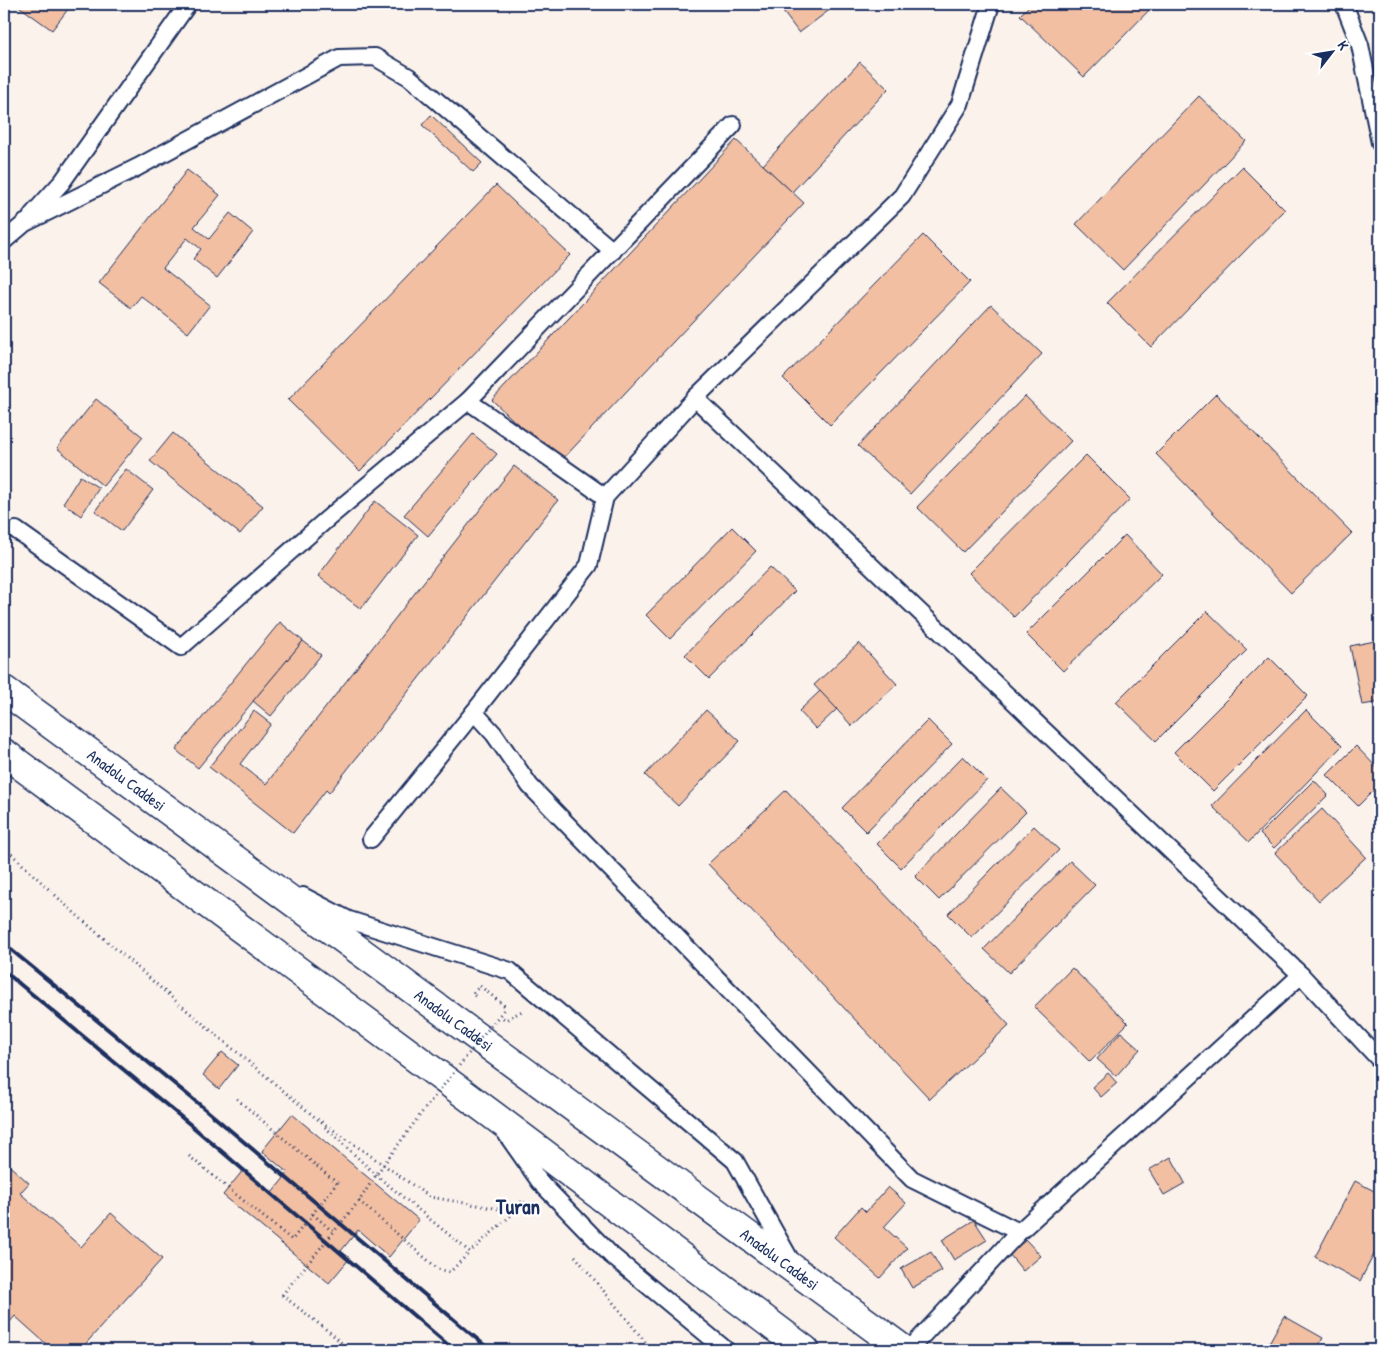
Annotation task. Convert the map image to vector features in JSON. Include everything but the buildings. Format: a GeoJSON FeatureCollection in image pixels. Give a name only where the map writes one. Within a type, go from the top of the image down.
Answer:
{"type":"FeatureCollection","features":[{"type":"Feature","properties":{"kind":"highway","name":"Anadolu Caddesi"},"geometry":{"type":"LineString","coordinates":[[4,690],[904,1350]]}},
{"type":"Feature","properties":{"kind":"highway"},"geometry":{"type":"LineString","coordinates":[[4,753],[494,1116],[805,1350]]}},
{"type":"Feature","properties":{"kind":"lane"},"geometry":{"type":"LineString","coordinates":[[4,241],[25,222],[62,182],[188,4]]}},
{"type":"Feature","properties":{"kind":"lane"},"geometry":{"type":"LineString","coordinates":[[371,839],[474,712],[589,565],[605,497],[696,398],[902,196],[960,104],[991,4]]}},
{"type":"Feature","properties":{"kind":"lane"},"geometry":{"type":"LineString","coordinates":[[1344,4],[1360,46],[1380,143]]}},
{"type":"Feature","properties":{"kind":"lane"},"geometry":{"type":"LineString","coordinates":[[25,222],[138,167],[339,58],[375,57],[409,77],[613,251]]}},
{"type":"Feature","properties":{"kind":"lane"},"geometry":{"type":"LineString","coordinates":[[16,530],[182,647],[326,520],[468,401],[733,125]]}},
{"type":"Feature","properties":{"kind":"lane"},"geometry":{"type":"LineString","coordinates":[[696,398],[1301,975],[1379,1059]]}},
{"type":"Feature","properties":{"kind":"lane"},"geometry":{"type":"LineString","coordinates":[[468,401],[605,497]]}},
{"type":"Feature","properties":{"kind":"lane"},"geometry":{"type":"LineString","coordinates":[[474,712],[494,734],[530,786],[912,1179],[1019,1232]]}},
{"type":"Feature","properties":{"kind":"lane"},"geometry":{"type":"LineString","coordinates":[[233,859],[350,920],[510,971],[735,1161],[798,1274]]}},
{"type":"Feature","properties":{"kind":"lane"},"geometry":{"type":"LineString","coordinates":[[909,1350],[1019,1232],[1301,975]]}},
{"type":"Feature","properties":{"kind":"lane"},"geometry":{"type":"LineString","coordinates":[[494,1116],[540,1182],[611,1255],[726,1350]]}},
{"type":"Feature","properties":{"kind":"path"},"geometry":{"type":"LineString","coordinates":[[4,847],[71,910],[171,997],[316,1118],[376,1175],[470,1252]]}},
{"type":"Feature","properties":{"kind":"path"},"geometry":{"type":"LineString","coordinates":[[349,1350],[282,1295],[359,1201],[423,1111],[506,1007],[480,986],[472,994],[479,999]]}},
{"type":"Feature","properties":{"kind":"path"},"geometry":{"type":"LineString","coordinates":[[492,1009],[506,1020]]}},
{"type":"Feature","properties":{"kind":"path"},"geometry":{"type":"LineString","coordinates":[[189,1156],[292,1240],[337,1183],[238,1099]]}},
{"type":"Feature","properties":{"kind":"path"},"geometry":{"type":"LineString","coordinates":[[316,1118],[430,1198],[500,1209],[529,1199],[450,1272],[438,1269],[359,1201]]}},
{"type":"Feature","properties":{"kind":"path"},"geometry":{"type":"LineString","coordinates":[[313,1214],[333,1232]]}},
{"type":"Feature","properties":{"kind":"path"},"geometry":{"type":"LineString","coordinates":[[572,1252],[652,1350]]}},
{"type":"Feature","properties":{"kind":"railway"},"geometry":{"type":"LineString","coordinates":[[4,944],[205,1109],[490,1350]]}},
{"type":"Feature","properties":{"kind":"railway"},"geometry":{"type":"LineString","coordinates":[[4,971],[192,1126],[454,1350]]}},
{"type":"Feature","properties":{"kind":"district","name":"Turan"},"geometry":{"type":"Point","coordinates":[518,1206]}}]}
